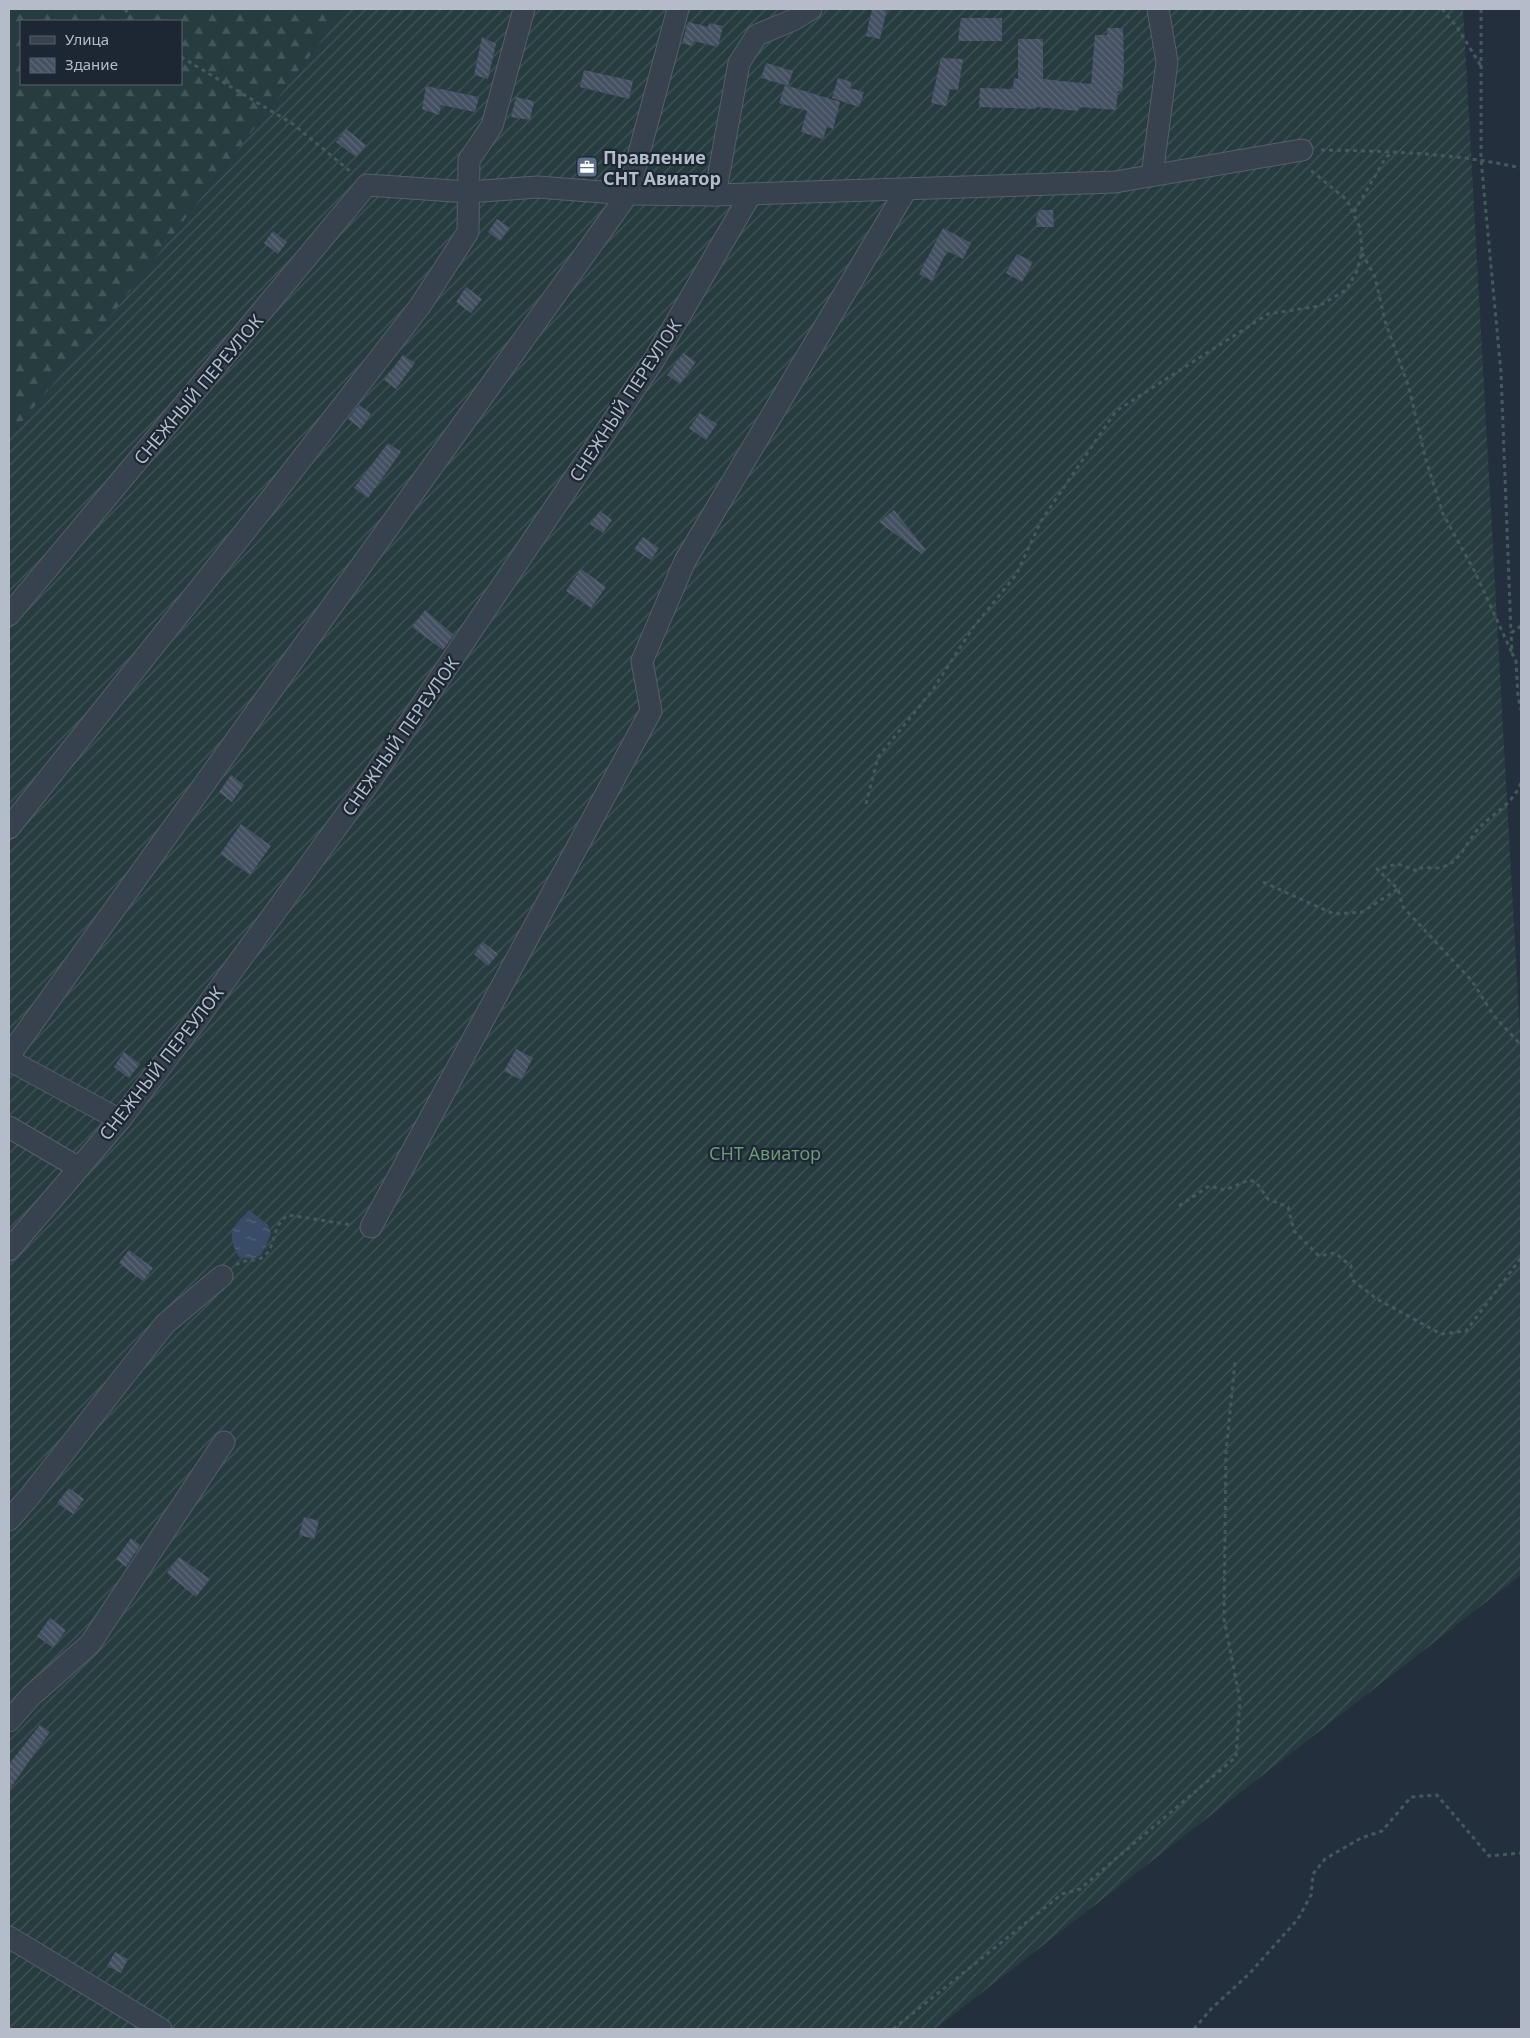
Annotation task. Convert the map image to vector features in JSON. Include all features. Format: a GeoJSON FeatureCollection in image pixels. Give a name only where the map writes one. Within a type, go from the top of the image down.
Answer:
{"type":"FeatureCollection","features":[{"type":"Feature","properties":{"kind":"street"},"geometry":{"type":"LineString","coordinates":[[9,828],[266,505],[420,306],[468,232],[469,160],[492,126],[524,9]]}},
{"type":"Feature","properties":{"kind":"street"},"geometry":{"type":"LineString","coordinates":[[120,1120],[9,1058],[628,194],[678,9]]}},
{"type":"Feature","properties":{"kind":"street"},"geometry":{"type":"LineString","coordinates":[[716,194],[739,63],[757,35],[793,20],[811,9]]}},
{"type":"Feature","properties":{"kind":"street"},"geometry":{"type":"LineString","coordinates":[[1152,175],[1167,62],[1158,9]]}},
{"type":"Feature","properties":{"kind":"street"},"geometry":{"type":"LineString","coordinates":[[368,185],[468,192],[538,187],[628,194],[751,194],[906,190],[1115,182],[1296,151]]}},
{"type":"Feature","properties":{"kind":"street","name":"СНЕЖНЫЙ ПЕРЕУЛОК"},"geometry":{"type":"LineString","coordinates":[[9,615],[368,185]]}},
{"type":"Feature","properties":{"kind":"street"},"geometry":{"type":"LineString","coordinates":[[371,1227],[651,711],[642,661],[685,561],[906,190]]}},
{"type":"Feature","properties":{"kind":"street","name":"СНЕЖНЫЙ ПЕРЕУЛОК"},"geometry":{"type":"LineString","coordinates":[[9,1250],[120,1120],[198,1018],[386,759],[654,360],[751,194]]}},
{"type":"Feature","properties":{"kind":"street"},"geometry":{"type":"LineString","coordinates":[[9,1127],[78,1168]]}},
{"type":"Feature","properties":{"kind":"street"},"geometry":{"type":"LineString","coordinates":[[9,1520],[165,1324],[222,1276]]}},
{"type":"Feature","properties":{"kind":"street"},"geometry":{"type":"LineString","coordinates":[[9,1721],[31,1696],[90,1644],[224,1442]]}},
{"type":"Feature","properties":{"kind":"street"},"geometry":{"type":"LineString","coordinates":[[9,1937],[161,2029]]}},
{"type":"Feature","properties":{"kind":"path"},"geometry":{"type":"LineString","coordinates":[[125,9],[132,20]]}},
{"type":"Feature","properties":{"kind":"path"},"geometry":{"type":"LineString","coordinates":[[1481,9],[1481,159],[1501,373],[1512,653]]}},
{"type":"Feature","properties":{"kind":"path"},"geometry":{"type":"LineString","coordinates":[[1442,10],[1457,27],[1482,67]]}},
{"type":"Feature","properties":{"kind":"path"},"geometry":{"type":"LineString","coordinates":[[182,58],[293,124],[368,185]]}},
{"type":"Feature","properties":{"kind":"path"},"geometry":{"type":"LineString","coordinates":[[1296,151],[1397,152],[1481,159],[1521,168]]}},
{"type":"Feature","properties":{"kind":"path"},"geometry":{"type":"LineString","coordinates":[[866,804],[878,757],[932,691],[972,629],[1016,574],[1041,520],[1116,410],[1268,314],[1319,306],[1346,290],[1357,271],[1362,252],[1360,228],[1347,200],[1296,151]]}},
{"type":"Feature","properties":{"kind":"path"},"geometry":{"type":"LineString","coordinates":[[1354,212],[1386,156],[1397,152]]}},
{"type":"Feature","properties":{"kind":"path"},"geometry":{"type":"LineString","coordinates":[[1362,252],[1375,277],[1385,321],[1409,388],[1426,460],[1443,514],[1475,572],[1516,661],[1518,696],[1521,710]]}},
{"type":"Feature","properties":{"kind":"path"},"geometry":{"type":"LineString","coordinates":[[1511,633],[1521,626]]}},
{"type":"Feature","properties":{"kind":"path"},"geometry":{"type":"LineString","coordinates":[[1521,783],[1517,793],[1504,809],[1474,833],[1464,851],[1455,860],[1443,867],[1419,868],[1417,871],[1398,864],[1377,869],[1398,889],[1403,907],[1472,981],[1494,1016],[1521,1045]]}},
{"type":"Feature","properties":{"kind":"path"},"geometry":{"type":"LineString","coordinates":[[1263,882],[1334,914],[1362,912],[1398,889]]}},
{"type":"Feature","properties":{"kind":"path"},"geometry":{"type":"LineString","coordinates":[[1179,1206],[1209,1186],[1225,1190],[1249,1180],[1256,1182],[1268,1200],[1288,1207],[1294,1231],[1319,1256],[1335,1253],[1351,1266],[1351,1279],[1377,1299],[1441,1334],[1466,1331],[1521,1258]]}},
{"type":"Feature","properties":{"kind":"path"},"geometry":{"type":"LineString","coordinates":[[222,1276],[240,1262],[261,1258],[268,1252],[279,1222],[288,1215],[333,1224],[371,1227]]}},
{"type":"Feature","properties":{"kind":"path"},"geometry":{"type":"LineString","coordinates":[[893,2029],[1062,1894],[1080,1889],[1236,1757],[1240,1700],[1224,1619],[1226,1452],[1235,1362]]}},
{"type":"Feature","properties":{"kind":"path"},"geometry":{"type":"LineString","coordinates":[[1194,2029],[1211,2009],[1249,1974],[1298,1919],[1311,1895],[1313,1874],[1325,1859],[1362,1838],[1382,1831],[1411,1797],[1437,1795],[1489,1856],[1521,1853]]}},
{"type":"Feature","properties":{"kind":"green space"},"geometry":{"type":"Polygon","coordinates":[[[9,9],[346,9],[121,303],[9,437],[9,9]]]}},
{"type":"Feature","properties":{"kind":"green space","name":"СНТ Авиатор"},"geometry":{"type":"Polygon","coordinates":[[[346,9],[1463,9],[1521,1052],[1521,1575],[935,2029],[9,2029],[9,437],[121,303],[346,9]]]}},
{"type":"Feature","properties":{"kind":"water"},"geometry":{"type":"Polygon","coordinates":[[[249,1210],[268,1225],[271,1234],[261,1255],[250,1259],[239,1257],[232,1236],[234,1227],[249,1210]]]}},
{"type":"Feature","properties":{"kind":"building"},"geometry":{"type":"Polygon","coordinates":[[[872,9],[887,9],[880,39],[866,36],[872,9]]]}},
{"type":"Feature","properties":{"kind":"building"},"geometry":{"type":"Polygon","coordinates":[[[961,18],[1002,18],[1002,41],[958,41],[961,18]]]}},
{"type":"Feature","properties":{"kind":"building"},"geometry":{"type":"Polygon","coordinates":[[[688,22],[708,27],[709,23],[723,26],[718,47],[694,41],[692,46],[682,43],[688,22]]]}},
{"type":"Feature","properties":{"kind":"building"},"geometry":{"type":"Polygon","coordinates":[[[1107,28],[1123,28],[1124,69],[1122,91],[1118,91],[1116,110],[1079,107],[1078,111],[1036,107],[1036,109],[979,107],[980,88],[1013,89],[1014,78],[1018,79],[1018,39],[1043,39],[1043,79],[1091,84],[1095,35],[1107,35],[1107,28]]]}},
{"type":"Feature","properties":{"kind":"building"},"geometry":{"type":"Polygon","coordinates":[[[482,37],[496,44],[488,79],[474,75],[482,37]]]}},
{"type":"Feature","properties":{"kind":"building"},"geometry":{"type":"Polygon","coordinates":[[[941,58],[963,59],[958,90],[950,89],[946,106],[931,103],[941,58]]]}},
{"type":"Feature","properties":{"kind":"building"},"geometry":{"type":"Polygon","coordinates":[[[766,63],[793,71],[788,86],[761,78],[766,63]]]}},
{"type":"Feature","properties":{"kind":"building"},"geometry":{"type":"Polygon","coordinates":[[[584,70],[633,81],[629,99],[580,87],[584,70]]]}},
{"type":"Feature","properties":{"kind":"building"},"geometry":{"type":"Polygon","coordinates":[[[838,78],[852,82],[850,88],[864,92],[859,107],[832,98],[838,78]]]}},
{"type":"Feature","properties":{"kind":"building"},"geometry":{"type":"Polygon","coordinates":[[[785,85],[840,102],[833,129],[827,127],[823,139],[801,132],[807,111],[779,103],[785,85]]]}},
{"type":"Feature","properties":{"kind":"building"},"geometry":{"type":"Polygon","coordinates":[[[426,86],[479,97],[475,112],[441,105],[439,115],[422,109],[426,86]]]}},
{"type":"Feature","properties":{"kind":"building"},"geometry":{"type":"Polygon","coordinates":[[[516,97],[534,101],[530,120],[511,117],[516,97]]]}},
{"type":"Feature","properties":{"kind":"building"},"geometry":{"type":"Polygon","coordinates":[[[346,129],[366,145],[356,157],[336,142],[346,129]]]}},
{"type":"Feature","properties":{"kind":"building"},"geometry":{"type":"Polygon","coordinates":[[[1040,210],[1053,210],[1054,227],[1037,227],[1036,217],[1040,210]]]}},
{"type":"Feature","properties":{"kind":"building"},"geometry":{"type":"Polygon","coordinates":[[[497,219],[510,228],[500,241],[488,232],[497,219]]]}},
{"type":"Feature","properties":{"kind":"building"},"geometry":{"type":"Polygon","coordinates":[[[943,228],[971,243],[963,259],[947,251],[932,281],[919,274],[943,228]]]}},
{"type":"Feature","properties":{"kind":"building"},"geometry":{"type":"Polygon","coordinates":[[[273,231],[287,242],[278,254],[264,243],[273,231]]]}},
{"type":"Feature","properties":{"kind":"building"},"geometry":{"type":"Polygon","coordinates":[[[1017,254],[1033,262],[1022,282],[1006,273],[1017,254]]]}},
{"type":"Feature","properties":{"kind":"building"},"geometry":{"type":"Polygon","coordinates":[[[466,287],[482,299],[471,313],[456,302],[466,287]]]}},
{"type":"Feature","properties":{"kind":"building"},"geometry":{"type":"Polygon","coordinates":[[[683,353],[696,362],[680,384],[667,375],[683,353]]]}},
{"type":"Feature","properties":{"kind":"building"},"geometry":{"type":"Polygon","coordinates":[[[403,355],[415,363],[396,389],[384,380],[403,355]]]}},
{"type":"Feature","properties":{"kind":"building"},"geometry":{"type":"Polygon","coordinates":[[[359,405],[371,414],[361,429],[348,419],[359,405]]]}},
{"type":"Feature","properties":{"kind":"building"},"geometry":{"type":"Polygon","coordinates":[[[700,413],[717,424],[706,440],[689,428],[700,413]]]}},
{"type":"Feature","properties":{"kind":"building"},"geometry":{"type":"Polygon","coordinates":[[[388,443],[401,452],[368,498],[354,488],[388,443]]]}},
{"type":"Feature","properties":{"kind":"building"},"geometry":{"type":"Polygon","coordinates":[[[894,510],[926,550],[922,554],[879,522],[894,510]]]}},
{"type":"Feature","properties":{"kind":"building"},"geometry":{"type":"Polygon","coordinates":[[[600,511],[612,520],[603,533],[590,524],[600,511]]]}},
{"type":"Feature","properties":{"kind":"building"},"geometry":{"type":"Polygon","coordinates":[[[643,537],[659,548],[651,560],[634,549],[643,537]]]}},
{"type":"Feature","properties":{"kind":"building"},"geometry":{"type":"Polygon","coordinates":[[[581,569],[606,587],[591,608],[566,591],[581,569]]]}},
{"type":"Feature","properties":{"kind":"building"},"geometry":{"type":"Polygon","coordinates":[[[425,610],[454,635],[443,650],[412,627],[425,610]]]}},
{"type":"Feature","properties":{"kind":"building"},"geometry":{"type":"Polygon","coordinates":[[[231,775],[244,785],[232,802],[219,792],[231,775]]]}},
{"type":"Feature","properties":{"kind":"building"},"geometry":{"type":"Polygon","coordinates":[[[241,824],[271,846],[250,875],[220,854],[241,824]]]}},
{"type":"Feature","properties":{"kind":"building"},"geometry":{"type":"Polygon","coordinates":[[[483,942],[498,954],[488,966],[474,954],[483,942]]]}},
{"type":"Feature","properties":{"kind":"building"},"geometry":{"type":"Polygon","coordinates":[[[516,1049],[533,1058],[521,1080],[504,1071],[516,1049]]]}},
{"type":"Feature","properties":{"kind":"building"},"geometry":{"type":"Polygon","coordinates":[[[124,1052],[140,1064],[129,1078],[114,1067],[124,1052]]]}},
{"type":"Feature","properties":{"kind":"building"},"geometry":{"type":"Polygon","coordinates":[[[129,1250],[153,1268],[143,1281],[119,1263],[129,1250]]]}},
{"type":"Feature","properties":{"kind":"building"},"geometry":{"type":"Polygon","coordinates":[[[69,1488],[84,1499],[73,1514],[57,1503],[69,1488]]]}},
{"type":"Feature","properties":{"kind":"building"},"geometry":{"type":"Polygon","coordinates":[[[304,1517],[319,1521],[314,1539],[299,1535],[304,1517]]]}},
{"type":"Feature","properties":{"kind":"building"},"geometry":{"type":"Polygon","coordinates":[[[131,1538],[140,1545],[126,1567],[116,1559],[131,1538]]]}},
{"type":"Feature","properties":{"kind":"building"},"geometry":{"type":"Polygon","coordinates":[[[179,1557],[210,1579],[196,1597],[167,1573],[179,1557]]]}},
{"type":"Feature","properties":{"kind":"building"},"geometry":{"type":"Polygon","coordinates":[[[50,1618],[66,1630],[53,1648],[37,1636],[50,1618]]]}},
{"type":"Feature","properties":{"kind":"building"},"geometry":{"type":"Polygon","coordinates":[[[40,1725],[50,1732],[9,1790],[9,1764],[40,1725]]]}},
{"type":"Feature","properties":{"kind":"building"},"geometry":{"type":"Polygon","coordinates":[[[115,1952],[128,1959],[121,1973],[107,1966],[115,1952]]]}},
{"type":"Feature","properties":{"kind":"place","name":"Правление СНТ Авиатор"},"geometry":{"type":"Point","coordinates":[587,167]}}]}
